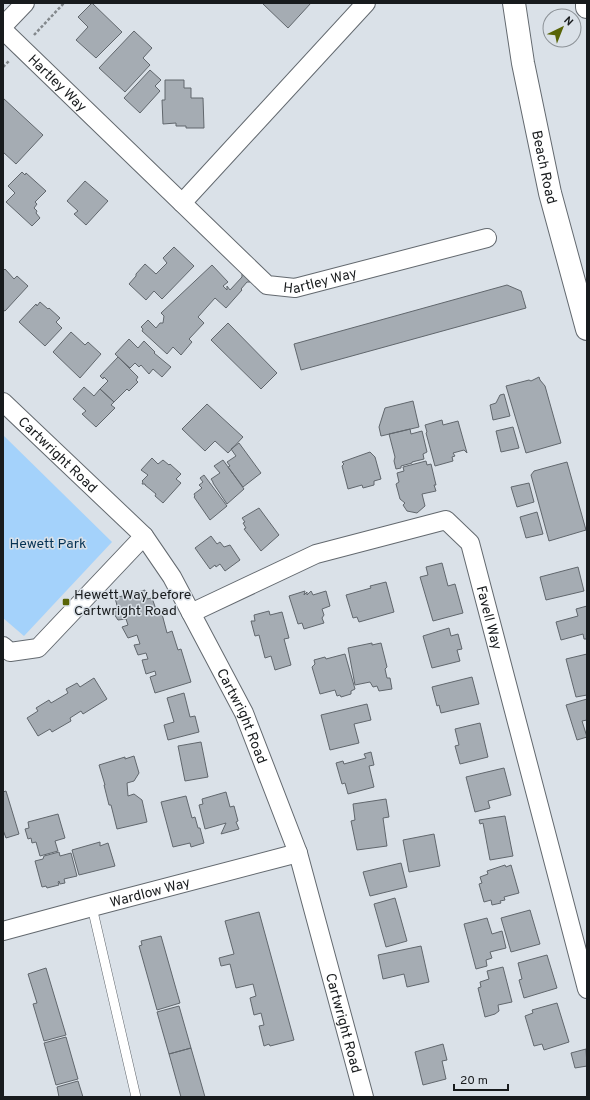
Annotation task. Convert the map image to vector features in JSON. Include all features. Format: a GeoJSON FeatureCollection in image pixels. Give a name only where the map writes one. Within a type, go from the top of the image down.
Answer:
{"type":"FeatureCollection","features":[{"type":"Feature","properties":{"kind":"main road","name":"Beach Road"},"geometry":{"type":"LineString","coordinates":[[514,3],[523,63],[550,193],[587,329]]}},
{"type":"Feature","properties":{"kind":"street"},"geometry":{"type":"LineString","coordinates":[[3,26],[25,3]]}},
{"type":"Feature","properties":{"kind":"street"},"geometry":{"type":"LineString","coordinates":[[182,203],[366,3]]}},
{"type":"Feature","properties":{"kind":"street","name":"Hartley Way"},"geometry":{"type":"LineString","coordinates":[[3,30],[267,285],[295,288],[487,238]]}},
{"type":"Feature","properties":{"kind":"street","name":"Cartwright Road"},"geometry":{"type":"LineString","coordinates":[[3,402],[144,536],[172,577],[244,712],[298,853],[364,1097]]}},
{"type":"Feature","properties":{"kind":"street","name":"Favell Way"},"geometry":{"type":"LineString","coordinates":[[191,613],[316,554],[446,520],[470,542],[587,988]]}},
{"type":"Feature","properties":{"kind":"street"},"geometry":{"type":"LineString","coordinates":[[3,646],[10,652],[38,648],[144,536]]}},
{"type":"Feature","properties":{"kind":"street","name":"Wardlow Way"},"geometry":{"type":"LineString","coordinates":[[3,931],[298,853]]}},
{"type":"Feature","properties":{"kind":"lane"},"geometry":{"type":"LineString","coordinates":[[92,907],[136,1097]]}},
{"type":"Feature","properties":{"kind":"green space","name":"Hewett Park"},"geometry":{"type":"Polygon","coordinates":[[[3,435],[112,542],[24,636],[3,618],[3,435]]]}},
{"type":"Feature","properties":{"kind":"building"},"geometry":{"type":"Polygon","coordinates":[[[92,3],[122,32],[96,58],[76,40],[88,27],[78,17],[92,3]]]}},
{"type":"Feature","properties":{"kind":"building"},"geometry":{"type":"Polygon","coordinates":[[[262,3],[311,3],[288,28],[262,3]]]}},
{"type":"Feature","properties":{"kind":"building"},"geometry":{"type":"Polygon","coordinates":[[[134,31],[152,48],[143,58],[150,65],[125,92],[99,68],[134,31]]]}},
{"type":"Feature","properties":{"kind":"building"},"geometry":{"type":"Polygon","coordinates":[[[150,70],[161,80],[155,86],[160,91],[140,113],[124,98],[150,70]]]}},
{"type":"Feature","properties":{"kind":"building"},"geometry":{"type":"Polygon","coordinates":[[[165,80],[184,80],[184,88],[191,88],[191,98],[203,98],[204,128],[186,128],[186,126],[176,126],[176,123],[163,124],[162,100],[165,100],[165,80]]]}},
{"type":"Feature","properties":{"kind":"building"},"geometry":{"type":"Polygon","coordinates":[[[3,98],[43,135],[16,164],[3,152],[3,98]]]}},
{"type":"Feature","properties":{"kind":"building"},"geometry":{"type":"Polygon","coordinates":[[[22,172],[25,175],[26,173],[46,191],[35,202],[37,204],[34,208],[40,218],[32,226],[6,202],[15,193],[8,186],[22,172]]]}},
{"type":"Feature","properties":{"kind":"building"},"geometry":{"type":"Polygon","coordinates":[[[85,181],[108,201],[86,225],[74,214],[78,211],[67,201],[85,181]]]}},
{"type":"Feature","properties":{"kind":"building"},"geometry":{"type":"Polygon","coordinates":[[[174,247],[194,266],[162,299],[154,291],[146,300],[129,284],[145,264],[156,274],[167,263],[163,258],[174,247]]]}},
{"type":"Feature","properties":{"kind":"building"},"geometry":{"type":"Polygon","coordinates":[[[212,265],[228,282],[223,286],[227,290],[227,286],[230,290],[242,277],[242,270],[252,280],[247,282],[226,308],[215,298],[198,317],[204,323],[189,339],[192,342],[181,355],[173,347],[167,354],[142,331],[143,329],[141,327],[148,320],[156,328],[160,323],[163,323],[164,316],[161,313],[212,265]]]}},
{"type":"Feature","properties":{"kind":"building"},"geometry":{"type":"Polygon","coordinates":[[[5,269],[14,279],[17,276],[28,286],[5,311],[3,310],[3,271],[5,269]]]}},
{"type":"Feature","properties":{"kind":"building"},"geometry":{"type":"Polygon","coordinates":[[[507,285],[521,291],[526,308],[301,370],[294,344],[507,285]]]}},
{"type":"Feature","properties":{"kind":"building"},"geometry":{"type":"Polygon","coordinates":[[[40,302],[60,318],[56,322],[62,328],[45,346],[19,322],[36,304],[37,306],[40,302]]]}},
{"type":"Feature","properties":{"kind":"building"},"geometry":{"type":"Polygon","coordinates":[[[228,323],[277,373],[261,389],[211,340],[228,323]]]}},
{"type":"Feature","properties":{"kind":"building"},"geometry":{"type":"Polygon","coordinates":[[[71,332],[85,345],[88,342],[101,354],[80,378],[53,352],[71,332]]]}},
{"type":"Feature","properties":{"kind":"building"},"geometry":{"type":"Polygon","coordinates":[[[129,339],[138,348],[144,341],[155,352],[154,353],[171,367],[162,377],[153,369],[149,374],[141,365],[139,367],[135,363],[130,368],[115,354],[129,339]]]}},
{"type":"Feature","properties":{"kind":"building"},"geometry":{"type":"Polygon","coordinates":[[[118,357],[138,377],[136,380],[138,382],[129,391],[127,389],[114,402],[100,389],[108,381],[104,377],[103,379],[100,376],[118,357]]]}},
{"type":"Feature","properties":{"kind":"building"},"geometry":{"type":"Polygon","coordinates":[[[539,377],[545,386],[561,443],[526,453],[506,386],[529,380],[531,381],[539,377]]]}},
{"type":"Feature","properties":{"kind":"building"},"geometry":{"type":"Polygon","coordinates":[[[84,387],[94,396],[100,389],[114,402],[111,405],[115,408],[96,427],[82,414],[86,411],[73,399],[84,387]]]}},
{"type":"Feature","properties":{"kind":"building"},"geometry":{"type":"Polygon","coordinates":[[[504,394],[510,416],[493,420],[490,405],[496,403],[500,395],[504,394]]]}},
{"type":"Feature","properties":{"kind":"building"},"geometry":{"type":"Polygon","coordinates":[[[413,401],[419,427],[381,436],[379,427],[385,408],[413,401]]]}},
{"type":"Feature","properties":{"kind":"building"},"geometry":{"type":"Polygon","coordinates":[[[207,404],[243,437],[228,453],[215,441],[205,451],[182,429],[207,404]]]}},
{"type":"Feature","properties":{"kind":"building"},"geometry":{"type":"Polygon","coordinates":[[[442,420],[443,425],[458,421],[467,453],[464,450],[453,453],[455,456],[452,457],[453,461],[435,466],[425,425],[442,420]]]}},
{"type":"Feature","properties":{"kind":"building"},"geometry":{"type":"Polygon","coordinates":[[[513,427],[519,448],[501,452],[496,431],[513,427]]]}},
{"type":"Feature","properties":{"kind":"building"},"geometry":{"type":"Polygon","coordinates":[[[410,429],[411,434],[422,431],[427,452],[423,454],[424,459],[412,462],[396,469],[394,461],[395,457],[389,434],[410,429]]]}},
{"type":"Feature","properties":{"kind":"building"},"geometry":{"type":"Polygon","coordinates":[[[239,443],[261,473],[243,487],[228,467],[230,466],[227,462],[236,456],[231,449],[239,443]]]}},
{"type":"Feature","properties":{"kind":"building"},"geometry":{"type":"Polygon","coordinates":[[[370,452],[375,457],[381,479],[374,481],[374,485],[363,488],[362,485],[348,489],[342,466],[344,464],[342,462],[370,452]]]}},
{"type":"Feature","properties":{"kind":"building"},"geometry":{"type":"Polygon","coordinates":[[[152,458],[158,464],[163,460],[181,474],[176,479],[181,483],[163,503],[145,484],[142,484],[142,481],[148,475],[141,470],[152,458]]]}},
{"type":"Feature","properties":{"kind":"building"},"geometry":{"type":"Polygon","coordinates":[[[223,460],[244,489],[227,504],[211,479],[220,473],[214,466],[223,460]]]}},
{"type":"Feature","properties":{"kind":"building"},"geometry":{"type":"Polygon","coordinates":[[[426,461],[427,465],[431,464],[436,491],[422,494],[425,506],[417,513],[407,511],[403,505],[405,503],[400,499],[396,484],[399,482],[397,473],[404,471],[403,467],[426,461]]]}},
{"type":"Feature","properties":{"kind":"building"},"geometry":{"type":"Polygon","coordinates":[[[567,462],[586,530],[549,541],[531,475],[534,471],[567,462]]]}},
{"type":"Feature","properties":{"kind":"building"},"geometry":{"type":"Polygon","coordinates":[[[204,475],[227,506],[210,520],[194,497],[194,494],[202,488],[199,485],[203,482],[200,478],[204,475]]]}},
{"type":"Feature","properties":{"kind":"building"},"geometry":{"type":"Polygon","coordinates":[[[529,483],[534,502],[517,507],[511,487],[529,483]]]}},
{"type":"Feature","properties":{"kind":"building"},"geometry":{"type":"Polygon","coordinates":[[[259,508],[279,535],[261,551],[244,529],[246,528],[243,523],[245,522],[242,518],[259,508]]]}},
{"type":"Feature","properties":{"kind":"building"},"geometry":{"type":"Polygon","coordinates":[[[537,512],[543,534],[526,538],[520,517],[537,512]]]}},
{"type":"Feature","properties":{"kind":"building"},"geometry":{"type":"Polygon","coordinates":[[[211,536],[217,544],[220,542],[224,547],[230,545],[240,560],[225,571],[220,564],[216,567],[215,565],[210,569],[195,548],[211,536]]]}},
{"type":"Feature","properties":{"kind":"building"},"geometry":{"type":"Polygon","coordinates":[[[442,563],[448,586],[455,584],[463,613],[433,621],[420,577],[428,575],[426,567],[442,563]]]}},
{"type":"Feature","properties":{"kind":"building"},"geometry":{"type":"Polygon","coordinates":[[[578,567],[584,591],[546,600],[540,577],[578,567]]]}},
{"type":"Feature","properties":{"kind":"building"},"geometry":{"type":"Polygon","coordinates":[[[386,582],[394,612],[359,622],[357,617],[353,618],[346,595],[386,582]]]}},
{"type":"Feature","properties":{"kind":"building"},"geometry":{"type":"Polygon","coordinates":[[[145,590],[147,599],[152,598],[158,615],[162,614],[167,633],[172,631],[178,650],[181,649],[191,682],[155,693],[150,677],[156,675],[155,671],[146,674],[142,660],[148,659],[146,653],[138,655],[134,645],[140,644],[137,635],[128,638],[122,627],[128,625],[126,619],[118,620],[112,611],[118,609],[115,598],[145,590]]]}},
{"type":"Feature","properties":{"kind":"building"},"geometry":{"type":"Polygon","coordinates":[[[305,591],[304,595],[307,592],[307,595],[311,591],[313,595],[326,591],[330,606],[322,609],[324,615],[322,618],[324,623],[304,629],[302,623],[298,624],[289,596],[305,591]]]}},
{"type":"Feature","properties":{"kind":"building"},"geometry":{"type":"Polygon","coordinates":[[[587,606],[587,639],[584,639],[583,634],[561,640],[556,622],[578,616],[576,609],[587,606]]]}},
{"type":"Feature","properties":{"kind":"building"},"geometry":{"type":"Polygon","coordinates":[[[269,611],[270,615],[282,612],[289,638],[284,639],[291,665],[275,670],[271,656],[265,658],[259,635],[255,636],[251,621],[255,621],[254,615],[269,611]]]}},
{"type":"Feature","properties":{"kind":"building"},"geometry":{"type":"Polygon","coordinates":[[[449,628],[451,636],[458,634],[462,649],[457,650],[460,661],[432,668],[423,636],[449,628]]]}},
{"type":"Feature","properties":{"kind":"building"},"geometry":{"type":"Polygon","coordinates":[[[372,643],[372,645],[381,643],[387,667],[385,669],[387,678],[390,678],[392,689],[379,691],[377,686],[373,687],[370,682],[355,685],[348,648],[372,643]]]}},
{"type":"Feature","properties":{"kind":"building"},"geometry":{"type":"Polygon","coordinates":[[[345,654],[355,689],[351,691],[351,694],[341,697],[340,695],[337,696],[335,690],[320,694],[312,667],[315,664],[314,660],[325,657],[326,659],[345,654]]]}},
{"type":"Feature","properties":{"kind":"building"},"geometry":{"type":"Polygon","coordinates":[[[587,654],[587,695],[576,697],[566,659],[587,654]]]}},
{"type":"Feature","properties":{"kind":"building"},"geometry":{"type":"Polygon","coordinates":[[[472,677],[479,704],[441,713],[439,705],[437,706],[432,687],[472,677]]]}},
{"type":"Feature","properties":{"kind":"building"},"geometry":{"type":"Polygon","coordinates":[[[94,678],[107,699],[83,714],[81,711],[70,718],[71,721],[52,732],[50,729],[38,736],[27,718],[38,711],[36,708],[49,700],[51,703],[68,693],[66,689],[77,683],[80,687],[94,678]]]}},
{"type":"Feature","properties":{"kind":"building"},"geometry":{"type":"Polygon","coordinates":[[[184,693],[190,717],[195,716],[199,732],[168,740],[164,725],[174,722],[167,698],[184,693]]]}},
{"type":"Feature","properties":{"kind":"building"},"geometry":{"type":"Polygon","coordinates":[[[587,699],[587,720],[582,721],[587,737],[577,740],[566,705],[587,699]]]}},
{"type":"Feature","properties":{"kind":"building"},"geometry":{"type":"Polygon","coordinates":[[[367,704],[371,720],[354,724],[359,743],[330,750],[321,715],[367,704]]]}},
{"type":"Feature","properties":{"kind":"building"},"geometry":{"type":"Polygon","coordinates":[[[480,723],[488,757],[460,764],[455,746],[459,745],[455,729],[480,723]]]}},
{"type":"Feature","properties":{"kind":"building"},"geometry":{"type":"Polygon","coordinates":[[[201,742],[208,777],[185,781],[178,746],[201,742]]]}},
{"type":"Feature","properties":{"kind":"building"},"geometry":{"type":"Polygon","coordinates":[[[371,752],[374,765],[369,766],[374,787],[348,794],[345,783],[342,784],[336,763],[343,761],[344,764],[366,758],[364,754],[371,752]]]}},
{"type":"Feature","properties":{"kind":"building"},"geometry":{"type":"Polygon","coordinates":[[[134,756],[139,773],[134,781],[127,783],[128,796],[134,794],[142,800],[147,822],[117,829],[111,805],[109,805],[99,765],[125,757],[125,759],[134,756]]]}},
{"type":"Feature","properties":{"kind":"building"},"geometry":{"type":"Polygon","coordinates":[[[504,768],[511,795],[488,801],[490,808],[475,812],[466,777],[504,768]]]}},
{"type":"Feature","properties":{"kind":"building"},"geometry":{"type":"Polygon","coordinates":[[[6,791],[19,834],[6,838],[3,830],[3,792],[6,791]]]}},
{"type":"Feature","properties":{"kind":"building"},"geometry":{"type":"Polygon","coordinates":[[[226,792],[230,807],[234,806],[238,821],[236,822],[239,829],[221,834],[226,823],[205,829],[199,805],[203,804],[202,799],[226,792]]]}},
{"type":"Feature","properties":{"kind":"building"},"geometry":{"type":"Polygon","coordinates":[[[186,796],[192,818],[195,817],[204,843],[191,847],[190,843],[173,847],[161,802],[186,796]]]}},
{"type":"Feature","properties":{"kind":"building"},"geometry":{"type":"Polygon","coordinates":[[[386,799],[389,817],[383,818],[387,846],[357,850],[351,821],[355,820],[353,804],[386,799]]]}},
{"type":"Feature","properties":{"kind":"building"},"geometry":{"type":"Polygon","coordinates":[[[58,814],[65,838],[55,841],[58,851],[40,856],[36,842],[32,843],[31,838],[28,839],[25,829],[29,828],[28,822],[58,814]]]}},
{"type":"Feature","properties":{"kind":"building"},"geometry":{"type":"Polygon","coordinates":[[[505,816],[513,856],[490,860],[483,823],[480,824],[479,820],[505,816]]]}},
{"type":"Feature","properties":{"kind":"building"},"geometry":{"type":"Polygon","coordinates":[[[434,834],[440,866],[409,872],[403,840],[434,834]]]}},
{"type":"Feature","properties":{"kind":"building"},"geometry":{"type":"Polygon","coordinates":[[[100,842],[100,846],[108,843],[115,866],[79,875],[72,850],[100,842]]]}},
{"type":"Feature","properties":{"kind":"building"},"geometry":{"type":"Polygon","coordinates":[[[59,852],[60,856],[71,853],[77,876],[64,879],[65,883],[60,884],[59,881],[59,885],[47,888],[46,886],[42,887],[35,861],[43,859],[44,856],[59,852]]]}},
{"type":"Feature","properties":{"kind":"building"},"geometry":{"type":"Polygon","coordinates":[[[401,863],[407,887],[370,896],[363,872],[401,863]]]}},
{"type":"Feature","properties":{"kind":"building"},"geometry":{"type":"Polygon","coordinates":[[[505,865],[506,867],[511,865],[519,893],[504,897],[505,900],[500,901],[501,903],[492,905],[491,900],[484,902],[479,884],[482,883],[480,877],[488,874],[487,871],[505,865]]]}},
{"type":"Feature","properties":{"kind":"building"},"geometry":{"type":"Polygon","coordinates":[[[395,898],[407,941],[386,947],[374,904],[395,898]]]}},
{"type":"Feature","properties":{"kind":"building"},"geometry":{"type":"Polygon","coordinates":[[[530,910],[540,944],[511,952],[501,918],[530,910]]]}},
{"type":"Feature","properties":{"kind":"building"},"geometry":{"type":"Polygon","coordinates":[[[259,912],[294,1040],[270,1046],[269,1044],[264,1046],[259,1026],[264,1025],[261,1013],[254,1015],[250,998],[256,996],[253,984],[236,988],[230,964],[221,966],[219,958],[234,954],[225,921],[259,912]]]}},
{"type":"Feature","properties":{"kind":"building"},"geometry":{"type":"Polygon","coordinates":[[[487,918],[492,934],[502,931],[506,948],[490,952],[492,958],[486,960],[487,966],[476,969],[464,924],[487,918]]]}},
{"type":"Feature","properties":{"kind":"building"},"geometry":{"type":"Polygon","coordinates":[[[161,936],[180,1003],[157,1010],[139,946],[142,945],[141,941],[161,936]]]}},
{"type":"Feature","properties":{"kind":"building"},"geometry":{"type":"Polygon","coordinates":[[[421,946],[429,982],[407,987],[404,974],[383,979],[378,955],[421,946]]]}},
{"type":"Feature","properties":{"kind":"building"},"geometry":{"type":"Polygon","coordinates":[[[547,955],[557,988],[524,998],[519,980],[522,979],[518,963],[547,955]]]}},
{"type":"Feature","properties":{"kind":"building"},"geometry":{"type":"Polygon","coordinates":[[[503,967],[512,1002],[498,1005],[499,1011],[485,1017],[478,988],[481,987],[480,982],[489,979],[487,971],[503,967]]]}},
{"type":"Feature","properties":{"kind":"building"},"geometry":{"type":"Polygon","coordinates":[[[46,968],[66,1035],[44,1041],[33,1004],[37,1003],[28,974],[46,968]]]}},
{"type":"Feature","properties":{"kind":"building"},"geometry":{"type":"Polygon","coordinates":[[[557,1003],[569,1042],[544,1050],[542,1044],[534,1046],[525,1016],[533,1013],[532,1010],[557,1003]]]}},
{"type":"Feature","properties":{"kind":"building"},"geometry":{"type":"Polygon","coordinates":[[[179,1006],[191,1048],[169,1054],[157,1012],[179,1006]]]}},
{"type":"Feature","properties":{"kind":"building"},"geometry":{"type":"Polygon","coordinates":[[[66,1037],[78,1079],[56,1085],[44,1043],[66,1037]]]}},
{"type":"Feature","properties":{"kind":"building"},"geometry":{"type":"Polygon","coordinates":[[[443,1044],[447,1060],[442,1061],[446,1079],[423,1085],[415,1052],[443,1044]]]}},
{"type":"Feature","properties":{"kind":"building"},"geometry":{"type":"Polygon","coordinates":[[[191,1048],[205,1097],[181,1097],[169,1054],[191,1048]]]}},
{"type":"Feature","properties":{"kind":"building"},"geometry":{"type":"Polygon","coordinates":[[[586,1049],[587,1066],[575,1068],[571,1053],[586,1049]]]}},
{"type":"Feature","properties":{"kind":"building"},"geometry":{"type":"Polygon","coordinates":[[[78,1081],[83,1097],[59,1097],[57,1087],[78,1081]]]}},
{"type":"Feature","properties":{"kind":"place","name":"Hewett Way before Cartwright Road"},"geometry":{"type":"Point","coordinates":[66,602]}}]}
